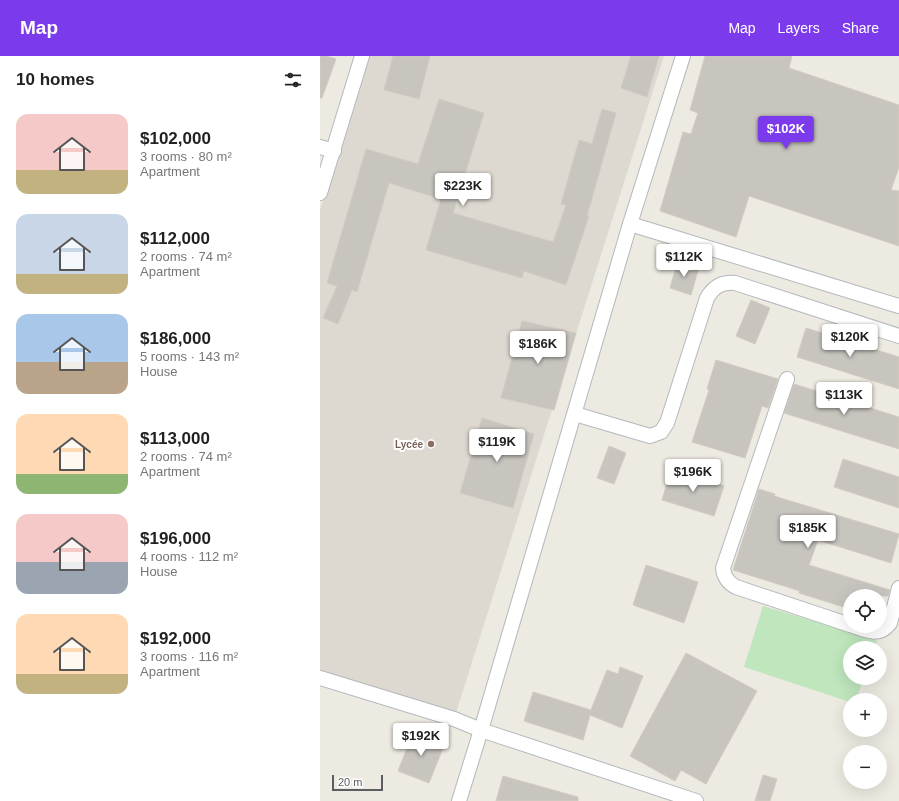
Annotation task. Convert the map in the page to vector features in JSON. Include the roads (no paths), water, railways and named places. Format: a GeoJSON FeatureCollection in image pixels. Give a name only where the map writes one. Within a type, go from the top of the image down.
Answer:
{"type":"FeatureCollection","features":[{"type":"Feature","properties":{"kind":"street"},"geometry":{"type":"LineString","coordinates":[[320,193],[362,56]]}},
{"type":"Feature","properties":{"kind":"street"},"geometry":{"type":"LineString","coordinates":[[459,801],[575,414],[630,224],[683,56]]}},
{"type":"Feature","properties":{"kind":"street"},"geometry":{"type":"LineString","coordinates":[[320,148],[334,151]]}},
{"type":"Feature","properties":{"kind":"street"},"geometry":{"type":"LineString","coordinates":[[630,224],[899,306]]}},
{"type":"Feature","properties":{"kind":"street"},"geometry":{"type":"LineString","coordinates":[[575,414],[650,436],[661,432],[667,423],[707,298],[718,285],[736,283],[899,336]]}},
{"type":"Feature","properties":{"kind":"street"},"geometry":{"type":"LineString","coordinates":[[787,379],[723,568],[724,574],[726,580],[736,587],[843,623]]}},
{"type":"Feature","properties":{"kind":"street"},"geometry":{"type":"LineString","coordinates":[[887,627],[890,623],[899,588]]}},
{"type":"Feature","properties":{"kind":"street"},"geometry":{"type":"LineString","coordinates":[[320,678],[454,719],[481,730],[696,801]]}},
{"type":"Feature","properties":{"kind":"place","name":"Lycée"},"geometry":{"type":"Point","coordinates":[431,444]}}]}
